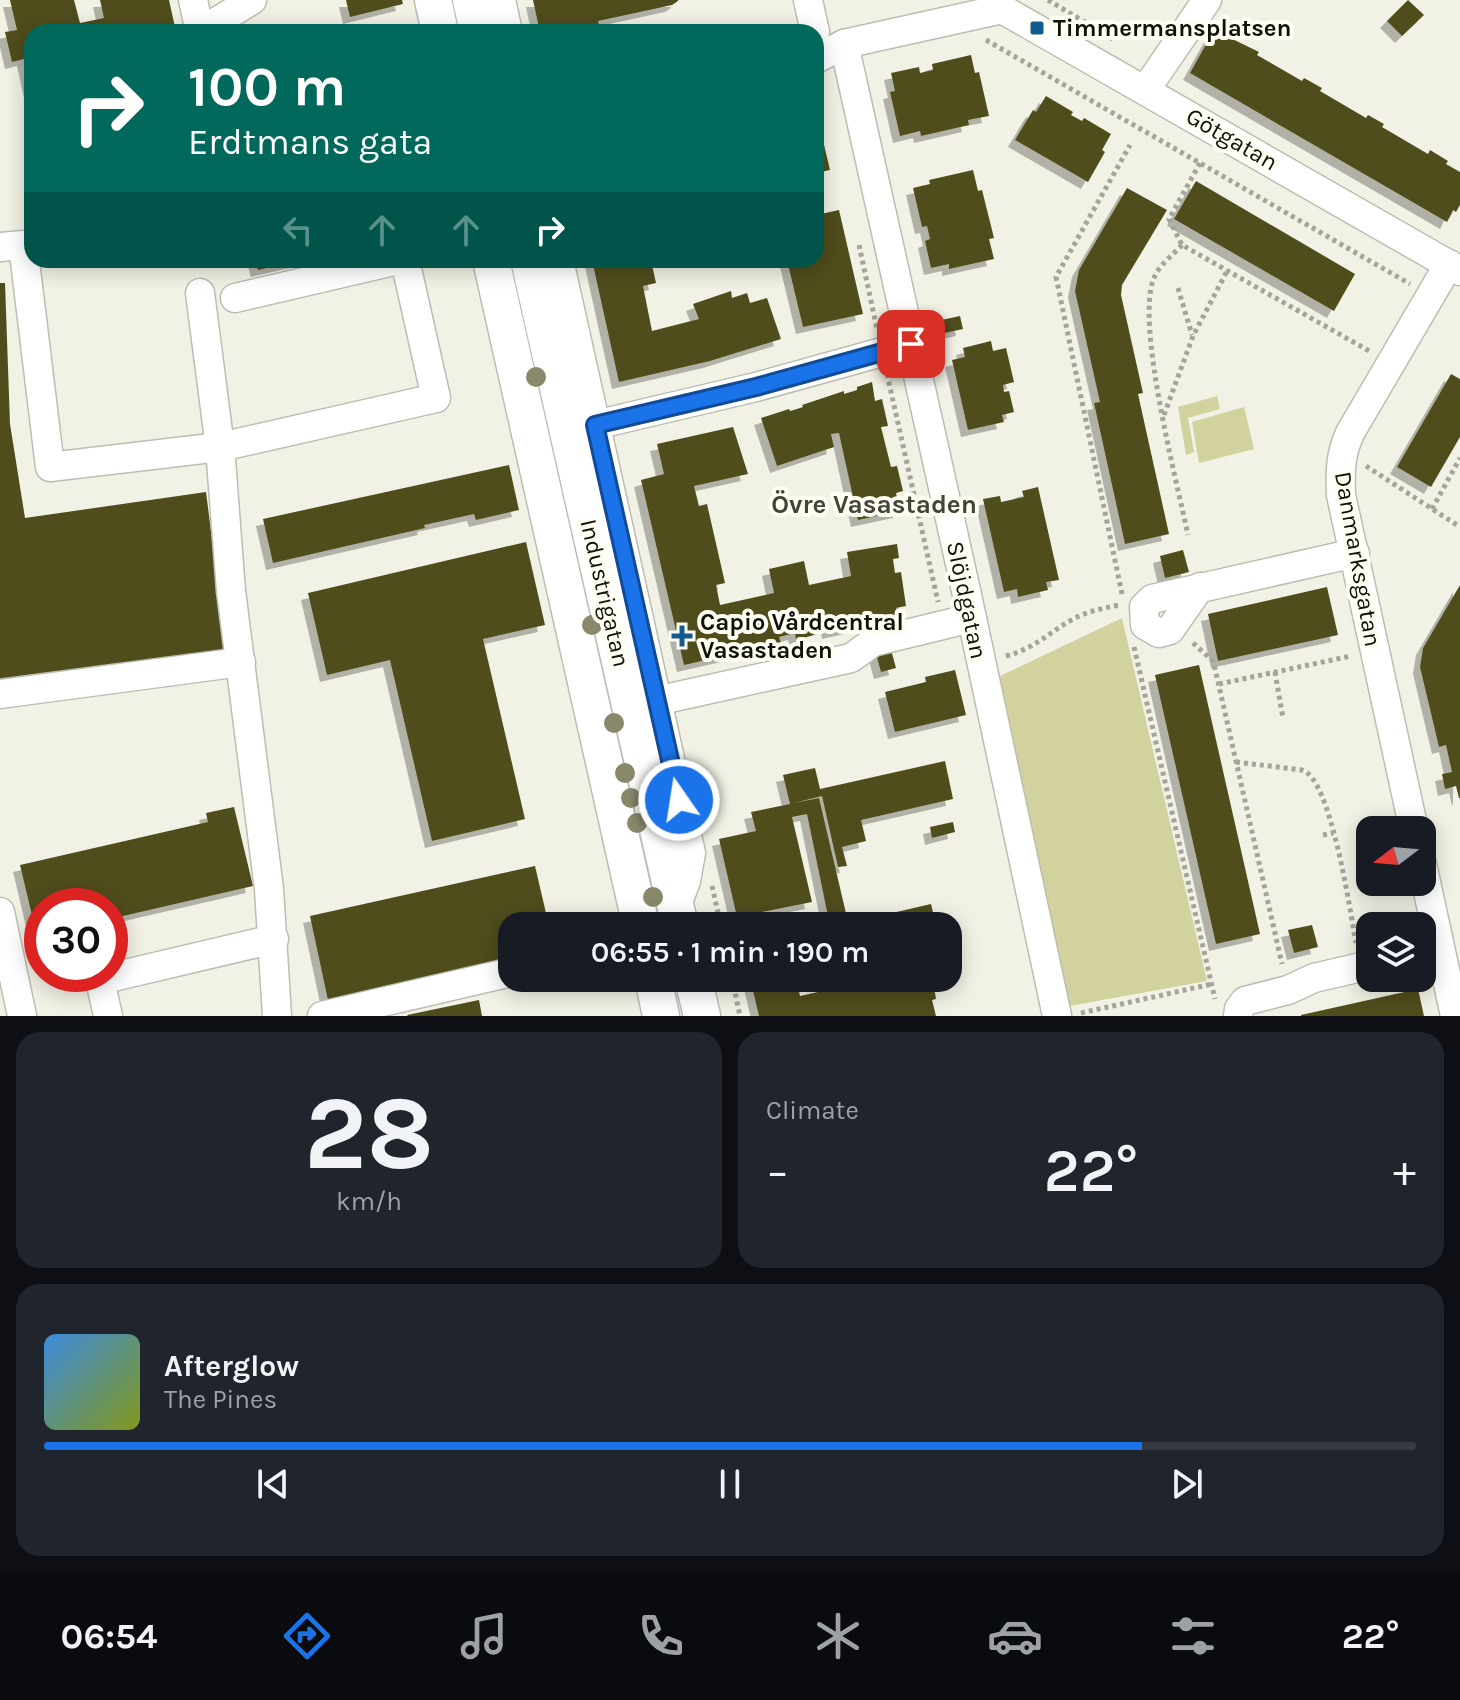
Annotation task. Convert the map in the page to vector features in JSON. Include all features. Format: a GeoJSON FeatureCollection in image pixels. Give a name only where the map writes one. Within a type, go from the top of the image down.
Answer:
{"type":"FeatureCollection","features":[{"type":"Feature","properties":{"kind":"main road"},"geometry":{"type":"LineString","coordinates":[[433,0],[438,24]]}},
{"type":"Feature","properties":{"kind":"main road"},"geometry":{"type":"LineString","coordinates":[[471,0],[476,24]]}},
{"type":"Feature","properties":{"kind":"main road","name":"Industrigatan"},"geometry":{"type":"LineString","coordinates":[[493,268],[638,912]]}},
{"type":"Feature","properties":{"kind":"main road","name":"Industrigatan"},"geometry":{"type":"LineString","coordinates":[[531,268],[677,912]]}},
{"type":"Feature","properties":{"kind":"main road"},"geometry":{"type":"LineString","coordinates":[[656,992],[661,1016]]}},
{"type":"Feature","properties":{"kind":"main road"},"geometry":{"type":"LineString","coordinates":[[696,992],[702,1016]]}},
{"type":"Feature","properties":{"kind":"street"},"geometry":{"type":"LineString","coordinates":[[193,0],[198,24]]}},
{"type":"Feature","properties":{"kind":"street"},"geometry":{"type":"LineString","coordinates":[[213,24],[252,0]]}},
{"type":"Feature","properties":{"kind":"street"},"geometry":{"type":"LineString","coordinates":[[501,0],[506,24]]}},
{"type":"Feature","properties":{"kind":"street","name":"Slöjdgatan"},"geometry":{"type":"LineString","coordinates":[[808,0],[815,24]]}},
{"type":"Feature","properties":{"kind":"street"},"geometry":{"type":"LineString","coordinates":[[1146,89],[1207,0]]}},
{"type":"Feature","properties":{"kind":"street"},"geometry":{"type":"LineString","coordinates":[[824,45],[973,15],[1001,4]]}},
{"type":"Feature","properties":{"kind":"street","name":"Götgatan"},"geometry":{"type":"LineString","coordinates":[[1001,4],[1454,268]]}},
{"type":"Feature","properties":{"kind":"street","name":"Slöjdgatan"},"geometry":{"type":"LineString","coordinates":[[824,52],[911,344],[1057,1016]]}},
{"type":"Feature","properties":{"kind":"street"},"geometry":{"type":"LineString","coordinates":[[0,247],[23,245],[24,253]]}},
{"type":"Feature","properties":{"kind":"street"},"geometry":{"type":"LineString","coordinates":[[26,268],[50,467],[220,447],[436,398],[407,268]]}},
{"type":"Feature","properties":{"kind":"street"},"geometry":{"type":"LineString","coordinates":[[235,298],[364,268]]}},
{"type":"Feature","properties":{"kind":"street"},"geometry":{"type":"LineString","coordinates":[[561,268],[691,853],[679,912]]}},
{"type":"Feature","properties":{"kind":"street","name":"Danmarksgatan"},"geometry":{"type":"LineString","coordinates":[[1411,816],[1341,495],[1339,468],[1342,450],[1391,363],[1431,295],[1454,268]]}},
{"type":"Feature","properties":{"kind":"street"},"geometry":{"type":"LineString","coordinates":[[200,293],[220,447],[231,591],[274,939],[277,1016]]}},
{"type":"Feature","properties":{"kind":"street"},"geometry":{"type":"LineString","coordinates":[[595,425],[756,387],[911,344]]}},
{"type":"Feature","properties":{"kind":"street"},"geometry":{"type":"LineString","coordinates":[[1200,587],[1355,553]]}},
{"type":"Feature","properties":{"kind":"street"},"geometry":{"type":"LineString","coordinates":[[656,701],[851,658],[873,642],[972,618]]}},
{"type":"Feature","properties":{"kind":"street"},"geometry":{"type":"LineString","coordinates":[[0,694],[241,662]]}},
{"type":"Feature","properties":{"kind":"street"},"geometry":{"type":"LineString","coordinates":[[1429,896],[1455,1016]]}},
{"type":"Feature","properties":{"kind":"street"},"geometry":{"type":"LineString","coordinates":[[0,912],[22,1016]]}},
{"type":"Feature","properties":{"kind":"street"},"geometry":{"type":"LineString","coordinates":[[106,1016],[100,980],[274,939]]}},
{"type":"Feature","properties":{"kind":"street"},"geometry":{"type":"LineString","coordinates":[[1227,1012],[1239,1009],[1245,1001],[1288,990],[1314,978],[1356,968]]}},
{"type":"Feature","properties":{"kind":"street"},"geometry":{"type":"LineString","coordinates":[[322,1016],[498,975]]}},
{"type":"Feature","properties":{"kind":"street"},"geometry":{"type":"LineString","coordinates":[[1275,1016],[1288,990]]}},
{"type":"Feature","properties":{"kind":"path"},"geometry":{"type":"LineString","coordinates":[[973,15],[986,41],[1431,295]]}},
{"type":"Feature","properties":{"kind":"path"},"geometry":{"type":"LineString","coordinates":[[981,663],[1026,651],[1076,618],[1097,609],[1124,605],[1056,277],[1130,145]]}},
{"type":"Feature","properties":{"kind":"path"},"geometry":{"type":"LineString","coordinates":[[1200,163],[1169,219],[1182,245],[1391,363]]}},
{"type":"Feature","properties":{"kind":"path"},"geometry":{"type":"LineString","coordinates":[[1182,245],[1154,277],[1148,315],[1188,535]]}},
{"type":"Feature","properties":{"kind":"path"},"geometry":{"type":"LineString","coordinates":[[1164,416],[1193,336],[1227,271]]}},
{"type":"Feature","properties":{"kind":"path"},"geometry":{"type":"LineString","coordinates":[[1178,288],[1193,336]]}},
{"type":"Feature","properties":{"kind":"path"},"geometry":{"type":"LineString","coordinates":[[1342,450],[1460,527]]}},
{"type":"Feature","properties":{"kind":"path"},"geometry":{"type":"LineString","coordinates":[[1432,509],[1460,458]]}},
{"type":"Feature","properties":{"kind":"path"},"geometry":{"type":"LineString","coordinates":[[1131,635],[1212,984],[1227,1012]]}},
{"type":"Feature","properties":{"kind":"path"},"geometry":{"type":"LineString","coordinates":[[1219,684],[1375,651]]}},
{"type":"Feature","properties":{"kind":"path"},"geometry":{"type":"LineString","coordinates":[[1213,661],[1288,990]]}},
{"type":"Feature","properties":{"kind":"path"},"geometry":{"type":"LineString","coordinates":[[1275,672],[1283,718]]}},
{"type":"Feature","properties":{"kind":"path"},"geometry":{"type":"LineString","coordinates":[[1236,762],[1310,772],[1325,800],[1356,929]]}},
{"type":"Feature","properties":{"kind":"path"},"geometry":{"type":"LineString","coordinates":[[1323,835],[1333,833]]}},
{"type":"Feature","properties":{"kind":"path"},"geometry":{"type":"LineString","coordinates":[[1069,1016],[1212,984]]}},
{"type":"Feature","properties":{"kind":"path"},"geometry":{"type":"LineString","coordinates":[[735,992],[740,1016]]}},
{"type":"Feature","properties":{"kind":"green space"},"geometry":{"type":"Polygon","coordinates":[[[1217,396],[1220,409],[1188,418],[1194,452],[1186,455],[1178,407],[1217,396]]]}},
{"type":"Feature","properties":{"kind":"green space"},"geometry":{"type":"Polygon","coordinates":[[[1244,407],[1254,449],[1199,463],[1192,422],[1244,407]]]}},
{"type":"Feature","properties":{"kind":"green space"},"geometry":{"type":"Polygon","coordinates":[[[1122,618],[1207,981],[1064,1007],[996,678],[1122,618]]]}},
{"type":"Feature","properties":{"kind":"building"},"geometry":{"type":"Polygon","coordinates":[[[10,0],[74,0],[80,23],[104,18],[100,0],[169,0],[174,24],[24,24],[24,59],[12,62],[5,32],[17,30],[10,0]]]}},
{"type":"Feature","properties":{"kind":"building"},"geometry":{"type":"Polygon","coordinates":[[[346,0],[402,0],[403,4],[350,17],[346,0]]]}},
{"type":"Feature","properties":{"kind":"building"},"geometry":{"type":"Polygon","coordinates":[[[533,0],[678,0],[672,5],[598,21],[599,24],[538,24],[533,0]]]}},
{"type":"Feature","properties":{"kind":"building"},"geometry":{"type":"Polygon","coordinates":[[[1408,0],[1424,15],[1402,36],[1387,21],[1408,0]]]}},
{"type":"Feature","properties":{"kind":"building"},"geometry":{"type":"Polygon","coordinates":[[[1214,30],[1259,52],[1257,55],[1302,81],[1304,78],[1322,88],[1320,91],[1366,118],[1368,115],[1384,124],[1382,127],[1428,154],[1430,150],[1448,161],[1446,164],[1460,172],[1460,205],[1456,212],[1453,210],[1447,222],[1190,73],[1214,30]]]}},
{"type":"Feature","properties":{"kind":"building"},"geometry":{"type":"Polygon","coordinates":[[[971,55],[975,73],[979,72],[989,116],[968,120],[969,125],[921,136],[920,131],[900,136],[890,92],[895,91],[891,73],[919,67],[920,73],[933,70],[932,64],[971,55]]]}},
{"type":"Feature","properties":{"kind":"building"},"geometry":{"type":"Polygon","coordinates":[[[1046,96],[1073,112],[1071,115],[1082,121],[1084,118],[1111,134],[1088,182],[1015,140],[1033,110],[1036,112],[1046,96]]]}},
{"type":"Feature","properties":{"kind":"building"},"geometry":{"type":"Polygon","coordinates":[[[824,145],[830,170],[824,171],[824,145]]]}},
{"type":"Feature","properties":{"kind":"building"},"geometry":{"type":"Polygon","coordinates":[[[973,170],[978,191],[982,190],[994,238],[989,239],[994,259],[949,269],[949,264],[931,268],[925,241],[930,239],[927,226],[922,227],[913,188],[930,184],[929,180],[973,170]]]}},
{"type":"Feature","properties":{"kind":"building"},"geometry":{"type":"Polygon","coordinates":[[[1196,181],[1355,274],[1334,311],[1174,219],[1196,181]]]}},
{"type":"Feature","properties":{"kind":"building"},"geometry":{"type":"Polygon","coordinates":[[[1127,188],[1167,210],[1122,285],[1121,295],[1143,393],[1138,394],[1169,534],[1125,544],[1094,403],[1100,402],[1075,291],[1079,270],[1127,188]]]}},
{"type":"Feature","properties":{"kind":"building"},"geometry":{"type":"Polygon","coordinates":[[[839,210],[863,314],[803,327],[789,268],[824,268],[824,213],[839,210]]]}},
{"type":"Feature","properties":{"kind":"building"},"geometry":{"type":"Polygon","coordinates":[[[594,268],[653,268],[656,283],[643,286],[652,331],[699,319],[693,304],[731,291],[732,298],[747,293],[750,303],[767,298],[781,339],[710,361],[619,382],[594,268]]]}},
{"type":"Feature","properties":{"kind":"building"},"geometry":{"type":"Polygon","coordinates":[[[0,283],[5,283],[10,424],[25,518],[206,492],[226,650],[0,682],[0,283]]]}},
{"type":"Feature","properties":{"kind":"building"},"geometry":{"type":"Polygon","coordinates":[[[960,316],[963,329],[940,334],[937,321],[960,316]]]}},
{"type":"Feature","properties":{"kind":"building"},"geometry":{"type":"Polygon","coordinates":[[[991,341],[993,351],[1006,348],[1014,382],[1003,385],[1004,392],[1009,391],[1014,412],[1002,415],[1004,422],[968,430],[952,360],[965,357],[963,348],[991,341]]]}},
{"type":"Feature","properties":{"kind":"building"},"geometry":{"type":"Polygon","coordinates":[[[1451,374],[1460,379],[1460,437],[1431,487],[1397,467],[1451,374]]]}},
{"type":"Feature","properties":{"kind":"building"},"geometry":{"type":"Polygon","coordinates":[[[872,382],[875,401],[882,399],[888,426],[881,427],[891,467],[897,466],[903,491],[896,493],[900,511],[858,520],[839,433],[831,434],[834,447],[777,466],[761,418],[797,409],[844,391],[844,394],[857,390],[857,387],[872,382]]]}},
{"type":"Feature","properties":{"kind":"building"},"geometry":{"type":"Polygon","coordinates":[[[733,427],[748,474],[694,486],[699,506],[707,504],[725,583],[716,585],[720,605],[774,593],[769,569],[804,561],[809,585],[851,576],[847,552],[897,544],[899,558],[893,559],[895,573],[901,572],[906,606],[896,608],[898,617],[867,624],[865,618],[850,621],[851,627],[829,632],[828,626],[813,630],[814,635],[796,640],[795,633],[779,637],[781,643],[684,665],[641,480],[664,474],[657,444],[733,427]]]}},
{"type":"Feature","properties":{"kind":"building"},"geometry":{"type":"Polygon","coordinates":[[[509,465],[519,510],[476,520],[474,514],[273,563],[263,519],[509,465]]]}},
{"type":"Feature","properties":{"kind":"building"},"geometry":{"type":"Polygon","coordinates":[[[1038,487],[1059,580],[1046,582],[1048,590],[1018,597],[1017,589],[1004,592],[983,499],[1000,496],[1001,502],[1024,497],[1022,491],[1038,487]]]}},
{"type":"Feature","properties":{"kind":"building"},"geometry":{"type":"Polygon","coordinates":[[[526,542],[545,625],[483,639],[525,819],[432,841],[390,660],[327,675],[308,593],[526,542]]]}},
{"type":"Feature","properties":{"kind":"building"},"geometry":{"type":"Polygon","coordinates":[[[1183,550],[1189,572],[1165,578],[1160,556],[1183,550]]]}},
{"type":"Feature","properties":{"kind":"building"},"geometry":{"type":"Polygon","coordinates":[[[1460,585],[1459,798],[1456,786],[1445,789],[1442,774],[1452,772],[1446,745],[1439,747],[1420,667],[1423,648],[1460,585]]]}},
{"type":"Feature","properties":{"kind":"building"},"geometry":{"type":"Polygon","coordinates":[[[1327,587],[1338,635],[1218,661],[1208,614],[1327,587]]]}},
{"type":"Feature","properties":{"kind":"building"},"geometry":{"type":"Polygon","coordinates":[[[890,646],[896,668],[881,672],[875,650],[890,646]]]}},
{"type":"Feature","properties":{"kind":"building"},"geometry":{"type":"Polygon","coordinates":[[[1199,665],[1260,934],[1216,944],[1155,675],[1199,665]]]}},
{"type":"Feature","properties":{"kind":"building"},"geometry":{"type":"Polygon","coordinates":[[[955,670],[966,715],[895,732],[885,692],[926,682],[925,677],[955,670]]]}},
{"type":"Feature","properties":{"kind":"building"},"geometry":{"type":"Polygon","coordinates":[[[945,761],[953,799],[861,820],[866,841],[842,847],[847,866],[838,867],[822,796],[794,803],[819,798],[846,912],[827,912],[807,814],[792,817],[812,902],[762,912],[736,912],[719,839],[756,831],[751,812],[790,804],[783,775],[815,768],[820,789],[945,761]]]}},
{"type":"Feature","properties":{"kind":"building"},"geometry":{"type":"Polygon","coordinates":[[[234,807],[253,886],[128,915],[128,888],[26,888],[20,865],[208,822],[206,813],[234,807]]]}},
{"type":"Feature","properties":{"kind":"building"},"geometry":{"type":"Polygon","coordinates":[[[953,822],[955,832],[932,838],[930,827],[953,822]]]}},
{"type":"Feature","properties":{"kind":"building"},"geometry":{"type":"Polygon","coordinates":[[[535,866],[546,912],[498,912],[498,968],[329,1005],[310,916],[535,866]]]}},
{"type":"Feature","properties":{"kind":"building"},"geometry":{"type":"Polygon","coordinates":[[[931,904],[933,912],[896,912],[931,904]]]}},
{"type":"Feature","properties":{"kind":"building"},"geometry":{"type":"Polygon","coordinates":[[[1312,925],[1318,947],[1294,953],[1288,930],[1312,925]]]}},
{"type":"Feature","properties":{"kind":"building"},"geometry":{"type":"Polygon","coordinates":[[[753,992],[799,992],[800,996],[818,992],[935,992],[936,999],[932,1000],[936,1016],[759,1016],[753,992]]]}},
{"type":"Feature","properties":{"kind":"building"},"geometry":{"type":"Polygon","coordinates":[[[1404,992],[1419,992],[1424,1016],[1301,1016],[1404,992]]]}},
{"type":"Feature","properties":{"kind":"building"},"geometry":{"type":"Polygon","coordinates":[[[479,1000],[482,1016],[407,1015],[479,1000]]]}},
{"type":"Feature","properties":{"kind":"place","name":"Timmermansplatsen"},"geometry":{"type":"Point","coordinates":[1037,28]}},
{"type":"Feature","properties":{"kind":"place","name":"Capio Vårdcentral Vasastaden"},"geometry":{"type":"Point","coordinates":[682,636]}},
{"type":"Feature","properties":{"kind":"district","name":"Övre Vasastaden"},"geometry":{"type":"Point","coordinates":[874,504]}},
{"type":"Feature","properties":{"kind":"route"},"geometry":{"type":"LineString","coordinates":[[679,800],[595,425],[756,387],[911,344]]}}]}
